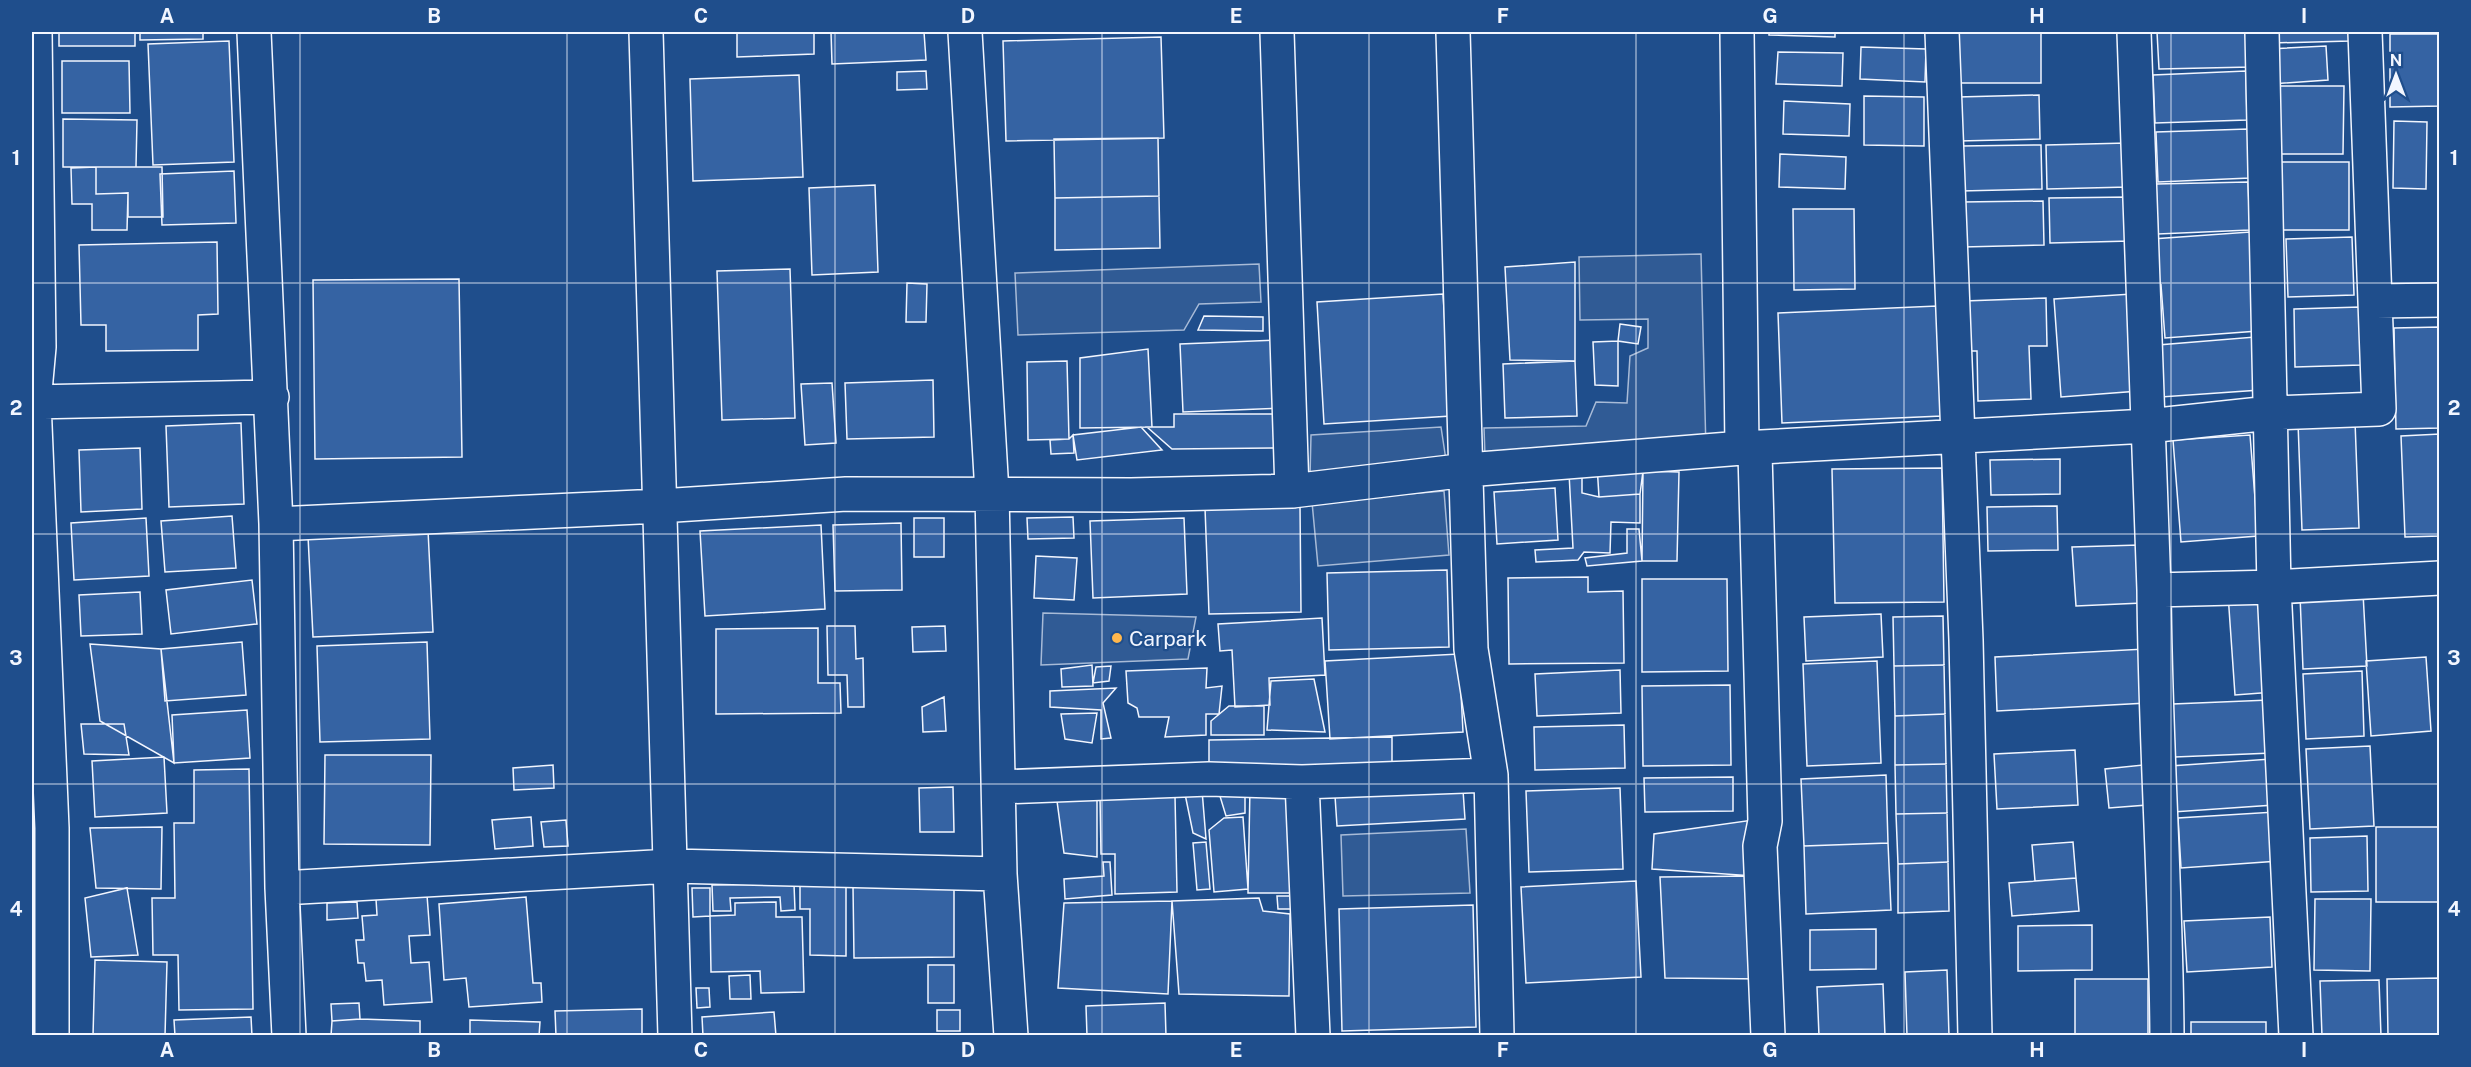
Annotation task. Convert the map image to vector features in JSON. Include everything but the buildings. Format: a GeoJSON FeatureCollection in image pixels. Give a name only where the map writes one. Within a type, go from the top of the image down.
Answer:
{"type":"FeatureCollection","features":[{"type":"Feature","properties":{"kind":"street"},"geometry":{"type":"LineString","coordinates":[[35,32],[39,347],[33,402],[52,828],[52,1035]]}},
{"type":"Feature","properties":{"kind":"street"},"geometry":{"type":"LineString","coordinates":[[254,32],[272,397],[282,888],[289,1035]]}},
{"type":"Feature","properties":{"kind":"street"},"geometry":{"type":"LineString","coordinates":[[646,32],[675,1035]]}},
{"type":"Feature","properties":{"kind":"street"},"geometry":{"type":"LineString","coordinates":[[965,32],[993,493],[1000,874],[1011,1035]]}},
{"type":"Feature","properties":{"kind":"street"},"geometry":{"type":"LineString","coordinates":[[1276,32],[1292,491]]}},
{"type":"Feature","properties":{"kind":"street"},"geometry":{"type":"LineString","coordinates":[[1430,32],[1454,32],[1471,649],[1491,774],[1497,1035]]}},
{"type":"Feature","properties":{"kind":"street"},"geometry":{"type":"LineString","coordinates":[[1737,32],[1742,448]]}},
{"type":"Feature","properties":{"kind":"street"},"geometry":{"type":"LineString","coordinates":[[1942,32],[1959,435],[1976,1035]]}},
{"type":"Feature","properties":{"kind":"street"},"geometry":{"type":"LineString","coordinates":[[2134,32],[2154,590],[2154,661],[2166,934],[2167,1035]]}},
{"type":"Feature","properties":{"kind":"street"},"geometry":{"type":"LineString","coordinates":[[2262,32],[2274,587],[2296,1035]]}},
{"type":"Feature","properties":{"kind":"street"},"geometry":{"type":"LineString","coordinates":[[276,524],[660,506],[846,494],[1131,495],[1292,491],[1467,470],[1742,448],[2148,426],[2270,413],[2379,409],[2365,32]]}},
{"type":"Feature","properties":{"kind":"street"},"geometry":{"type":"LineString","coordinates":[[2376,301],[2439,300]]}},
{"type":"Feature","properties":{"kind":"street"},"geometry":{"type":"LineString","coordinates":[[33,402],[272,397]]}},
{"type":"Feature","properties":{"kind":"street"},"geometry":{"type":"LineString","coordinates":[[1742,448],[1755,453],[1764,821],[1760,846],[1768,1035]]}},
{"type":"Feature","properties":{"kind":"street"},"geometry":{"type":"LineString","coordinates":[[2154,590],[2274,587],[2439,578]]}},
{"type":"Feature","properties":{"kind":"street"},"geometry":{"type":"LineString","coordinates":[[1000,787],[1209,779],[1302,782],[1491,774]]}},
{"type":"Feature","properties":{"kind":"street"},"geometry":{"type":"LineString","coordinates":[[1302,782],[1313,1035]]}},
{"type":"Feature","properties":{"kind":"street"},"geometry":{"type":"LineString","coordinates":[[282,888],[670,866],[1000,874]]}},
{"type":"Feature","properties":{"kind":"shaded area"},"geometry":{"type":"Polygon","coordinates":[[[1701,254],[1706,450],[1485,456],[1484,428],[1586,426],[1596,402],[1627,403],[1630,356],[1648,348],[1648,319],[1580,320],[1579,257],[1701,254]]]}},
{"type":"Feature","properties":{"kind":"shaded area"},"geometry":{"type":"Polygon","coordinates":[[[1259,264],[1261,302],[1199,304],[1184,330],[1018,335],[1015,273],[1259,264]]]}},
{"type":"Feature","properties":{"kind":"shaded area"},"geometry":{"type":"Polygon","coordinates":[[[1441,427],[1446,460],[1310,477],[1311,435],[1441,427]]]}},
{"type":"Feature","properties":{"kind":"shaded area"},"geometry":{"type":"Polygon","coordinates":[[[1444,491],[1449,555],[1318,566],[1312,502],[1444,491]]]}},
{"type":"Feature","properties":{"kind":"shaded area","name":"Carpark"},"geometry":{"type":"Polygon","coordinates":[[[1043,613],[1196,617],[1188,659],[1041,665],[1043,613]]]}},
{"type":"Feature","properties":{"kind":"shaded area"},"geometry":{"type":"Polygon","coordinates":[[[1466,829],[1470,893],[1343,896],[1341,835],[1466,829]]]}},
{"type":"Feature","properties":{"kind":"place","name":"Carpark"},"geometry":{"type":"Point","coordinates":[1117,638]}}]}
